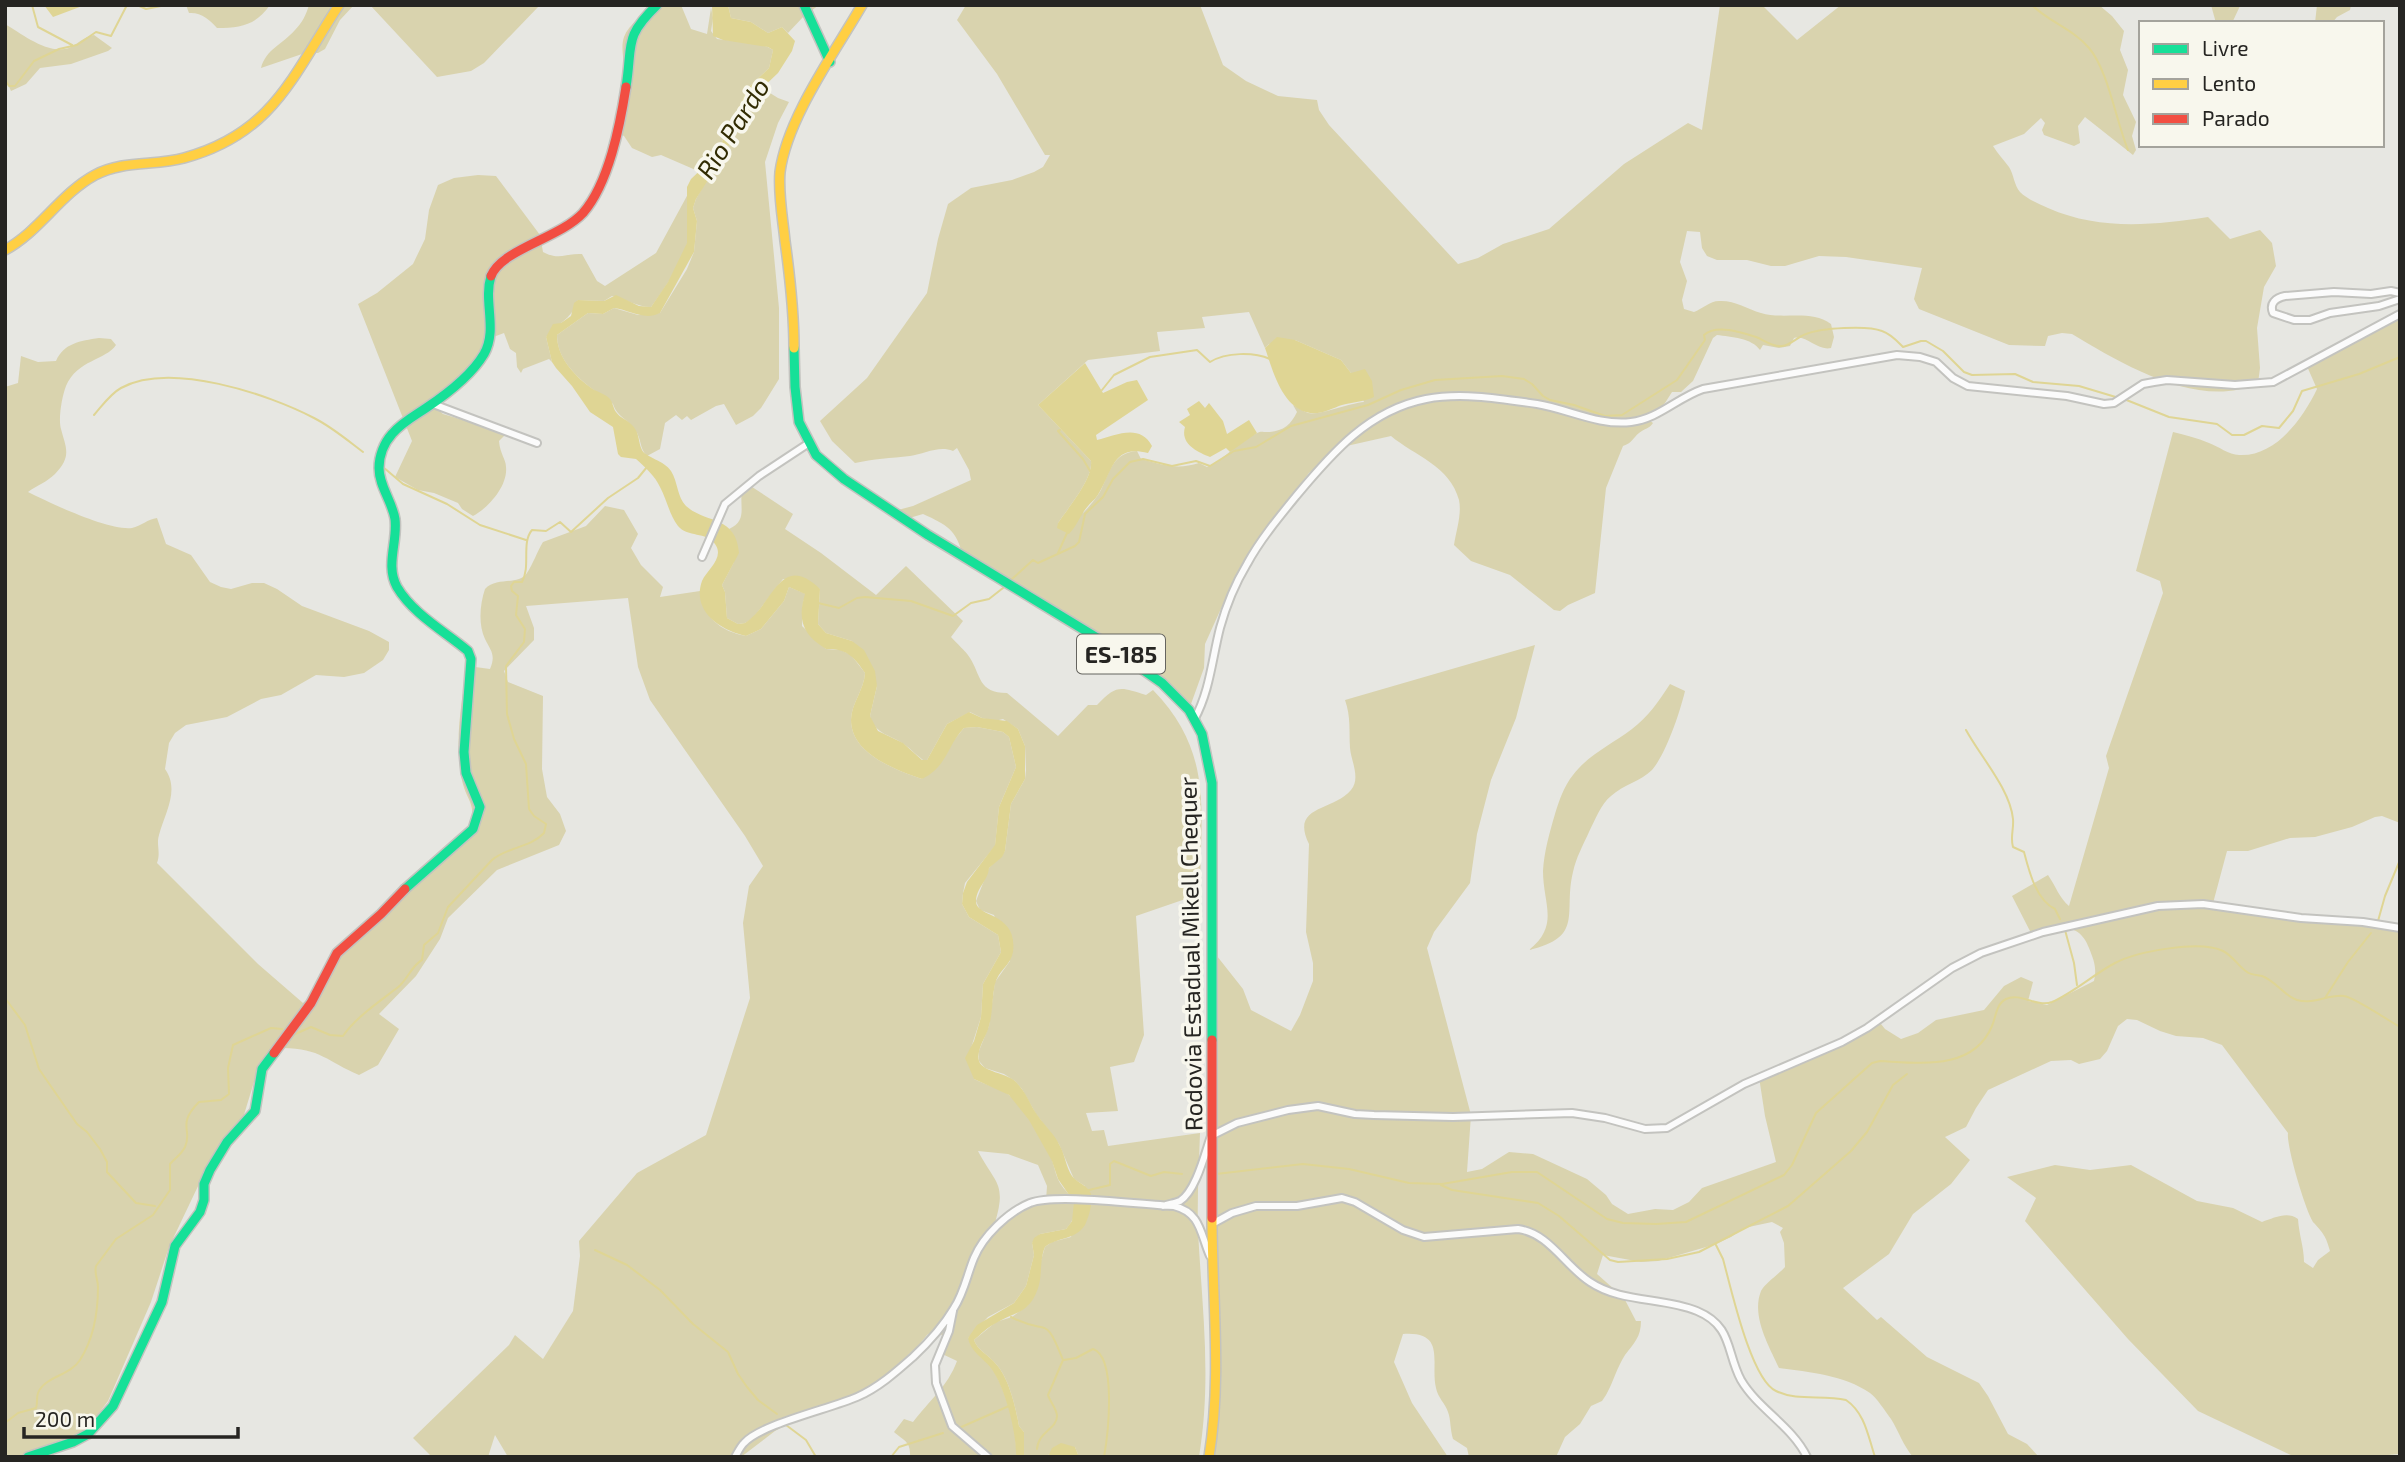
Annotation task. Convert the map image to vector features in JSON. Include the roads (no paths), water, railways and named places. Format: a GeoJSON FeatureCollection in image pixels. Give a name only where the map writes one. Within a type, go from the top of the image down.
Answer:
{"type":"FeatureCollection","features":[{"type":"Feature","properties":{"kind":"street"},"geometry":{"type":"LineString","coordinates":[[5,250],[28,237],[93,176],[121,166],[192,155],[247,132],[272,109],[339,5]]}},
{"type":"Feature","properties":{"kind":"street"},"geometry":{"type":"LineString","coordinates":[[28,1457],[72,1443],[88,1434],[113,1406],[162,1302],[175,1246],[200,1213],[204,1184],[210,1170],[227,1142],[255,1111],[262,1069],[311,1003],[337,953],[381,914],[416,877],[465,837],[477,822],[480,807],[466,774],[464,752],[471,659],[462,646],[428,621],[396,585],[391,567],[395,522],[380,478],[382,450],[395,431],[433,404],[477,363],[491,340],[488,283],[501,261],[564,227],[588,207],[617,138],[629,68],[631,37],[639,22],[657,5]]}},
{"type":"Feature","properties":{"kind":"street"},"geometry":{"type":"LineString","coordinates":[[804,5],[830,62]]}},
{"type":"Feature","properties":{"kind":"street","name":"Rodovia Estadual Mikell Chequer"},"geometry":{"type":"LineString","coordinates":[[862,5],[799,115],[785,151],[780,174],[794,312],[795,387],[799,422],[816,454],[844,479],[928,535],[1098,639],[1162,683],[1189,710],[1202,734],[1212,783],[1212,1262],[1218,1366],[1209,1457]]}},
{"type":"Feature","properties":{"kind":"street"},"geometry":{"type":"LineString","coordinates":[[2400,293],[2334,292],[2285,296],[2273,303],[2272,310],[2276,315],[2303,320],[2379,306],[2400,299]]}},
{"type":"Feature","properties":{"kind":"street"},"geometry":{"type":"LineString","coordinates":[[1194,720],[1205,699],[1220,626],[1247,562],[1284,511],[1343,442],[1388,411],[1413,402],[1429,398],[1473,397],[1540,404],[1593,419],[1636,422],[1655,415],[1687,395],[1703,389],[1897,355],[1936,362],[1953,378],[1968,386],[2067,396],[2105,404],[2114,403],[2143,384],[2167,380],[2235,385],[2273,382],[2400,314]]}},
{"type":"Feature","properties":{"kind":"street"},"geometry":{"type":"LineString","coordinates":[[433,404],[537,443]]}},
{"type":"Feature","properties":{"kind":"street"},"geometry":{"type":"LineString","coordinates":[[702,557],[718,519],[730,499],[809,443]]}},
{"type":"Feature","properties":{"kind":"street"},"geometry":{"type":"LineString","coordinates":[[1163,1206],[1185,1196],[1200,1169],[1211,1136],[1237,1123],[1288,1110],[1318,1106],[1355,1114],[1453,1117],[1572,1113],[1605,1118],[1645,1129],[1668,1128],[1744,1084],[1842,1042],[1867,1028],[1952,968],[1981,953],[2043,932],[2158,906],[2203,904],[2400,928]]}},
{"type":"Feature","properties":{"kind":"street"},"geometry":{"type":"LineString","coordinates":[[1212,1224],[1232,1213],[1256,1206],[1297,1206],[1342,1198],[1355,1202],[1403,1230],[1424,1237],[1518,1229],[1534,1232],[1596,1286],[1622,1295],[1689,1308],[1714,1320],[1727,1337],[1741,1379],[1807,1457]]}},
{"type":"Feature","properties":{"kind":"street"},"geometry":{"type":"LineString","coordinates":[[988,1457],[952,1426],[936,1383],[936,1365],[975,1255],[1000,1224],[1018,1209],[1031,1203],[1054,1199],[1174,1206],[1190,1212],[1212,1262]]}},
{"type":"Feature","properties":{"kind":"street"},"geometry":{"type":"LineString","coordinates":[[735,1457],[744,1443],[763,1430],[823,1410],[874,1388],[916,1354],[954,1309]]}},
{"type":"Feature","properties":{"kind":"water"},"geometry":{"type":"Polygon","coordinates":[[[44,5],[85,5],[53,17],[44,5]]]}},
{"type":"Feature","properties":{"kind":"water","name":"Rio Pardo"},"geometry":{"type":"Polygon","coordinates":[[[712,5],[728,5],[731,18],[751,22],[768,33],[782,27],[795,41],[792,51],[778,73],[753,97],[723,156],[696,199],[693,208],[697,221],[694,252],[660,313],[648,316],[614,308],[603,314],[588,313],[557,335],[558,343],[563,358],[578,377],[609,398],[618,414],[633,426],[644,453],[671,471],[686,506],[719,522],[732,532],[739,553],[722,585],[727,618],[738,624],[745,623],[786,578],[795,576],[806,579],[820,589],[818,624],[826,633],[852,641],[864,650],[875,671],[877,686],[870,716],[878,731],[903,743],[922,760],[927,760],[947,724],[969,712],[982,718],[1007,721],[1018,729],[1025,746],[1025,779],[1011,804],[1005,851],[989,868],[976,902],[983,911],[1004,923],[1013,939],[1012,957],[995,984],[990,1021],[979,1052],[979,1061],[985,1068],[1011,1078],[1019,1085],[1058,1142],[1072,1176],[1091,1194],[1088,1218],[1081,1230],[1045,1247],[1039,1286],[1029,1304],[993,1325],[974,1340],[1001,1370],[1008,1385],[1019,1426],[1024,1432],[1024,1457],[1016,1457],[1009,1411],[996,1376],[974,1351],[968,1338],[977,1325],[1014,1303],[1026,1286],[1034,1255],[1034,1238],[1040,1234],[1066,1229],[1072,1221],[1074,1202],[1058,1179],[1052,1161],[1029,1120],[1009,1095],[974,1079],[965,1058],[974,1041],[981,1017],[983,984],[1001,952],[998,935],[969,917],[962,904],[963,893],[967,882],[995,845],[999,807],[1016,767],[1009,737],[1003,732],[977,727],[964,728],[931,774],[922,779],[900,771],[877,759],[858,742],[851,720],[865,673],[850,655],[840,650],[826,649],[807,632],[802,619],[805,594],[789,587],[784,601],[761,629],[746,636],[719,625],[705,611],[700,592],[702,581],[717,559],[718,549],[715,544],[707,537],[682,530],[672,517],[653,475],[636,459],[618,454],[613,427],[590,412],[556,368],[546,337],[553,324],[561,323],[571,316],[574,303],[578,300],[604,301],[616,295],[639,306],[651,307],[668,282],[687,243],[687,187],[718,150],[748,88],[769,68],[773,50],[713,36],[712,5]]]}},
{"type":"Feature","properties":{"kind":"water"},"geometry":{"type":"Polygon","coordinates":[[[1277,337],[1295,340],[1341,360],[1351,373],[1365,369],[1372,381],[1374,397],[1318,413],[1300,410],[1280,387],[1265,348],[1277,337]]]}},
{"type":"Feature","properties":{"kind":"water"},"geometry":{"type":"Polygon","coordinates":[[[1085,363],[1103,393],[1137,380],[1148,400],[1096,435],[1097,440],[1127,432],[1141,435],[1152,446],[1148,453],[1128,452],[1116,461],[1098,495],[1069,534],[1057,528],[1058,523],[1084,485],[1091,461],[1038,405],[1085,363]]]}},
{"type":"Feature","properties":{"kind":"water"},"geometry":{"type":"Polygon","coordinates":[[[1199,401],[1205,408],[1209,403],[1223,421],[1227,434],[1249,420],[1257,433],[1230,452],[1226,448],[1210,457],[1200,453],[1187,443],[1185,427],[1179,422],[1190,415],[1187,409],[1199,401]]]}},
{"type":"Feature","properties":{"kind":"water"},"geometry":{"type":"Polygon","coordinates":[[[1061,1443],[1075,1447],[1079,1457],[1048,1457],[1052,1448],[1061,1443]]]}},
{"type":"Feature","properties":{"kind":"waterway"},"geometry":{"type":"LineString","coordinates":[[32,5],[38,27],[72,45]]}},
{"type":"Feature","properties":{"kind":"waterway"},"geometry":{"type":"LineString","coordinates":[[5,80],[9,86],[15,86],[34,61],[59,49],[77,45],[96,32],[111,36],[127,5]]}},
{"type":"Feature","properties":{"kind":"waterway"},"geometry":{"type":"LineString","coordinates":[[137,5],[146,9],[166,5]]}},
{"type":"Feature","properties":{"kind":"waterway"},"geometry":{"type":"LineString","coordinates":[[2032,5],[2076,36],[2096,58],[2107,82],[2128,150]]}},
{"type":"Feature","properties":{"kind":"waterway"},"geometry":{"type":"LineString","coordinates":[[1012,579],[1033,560],[1038,563],[1075,546],[1079,542],[1085,514],[1103,497],[1113,479],[1130,462],[1143,459],[1172,466],[1196,461],[1210,466],[1234,451],[1256,447],[1291,426],[1368,405],[1401,390],[1435,380],[1502,376],[1524,379],[1550,400],[1605,416],[1622,415],[1677,380],[1705,340],[1704,335],[1715,330],[1743,333],[1782,346],[1806,334],[1822,330],[1875,329],[1888,334],[1903,347],[1926,341],[1943,351],[1964,372],[1972,375],[2015,374],[2033,382],[2079,386],[2119,398]]}},
{"type":"Feature","properties":{"kind":"waterway"},"geometry":{"type":"LineString","coordinates":[[1102,390],[1114,375],[1150,357],[1197,350],[1210,362],[1224,356],[1240,354],[1270,359]]}},
{"type":"Feature","properties":{"kind":"waterway"},"geometry":{"type":"LineString","coordinates":[[2124,399],[2169,417],[2217,424],[2232,435],[2244,435],[2262,426],[2279,428],[2293,411],[2302,391],[2359,374],[2400,357]]}},
{"type":"Feature","properties":{"kind":"waterway"},"geometry":{"type":"LineString","coordinates":[[94,415],[121,388],[141,381],[191,379],[246,391],[295,409],[327,425],[363,452]]}},
{"type":"Feature","properties":{"kind":"waterway"},"geometry":{"type":"LineString","coordinates":[[1060,430],[1058,431],[1090,471]]}},
{"type":"Feature","properties":{"kind":"waterway"},"geometry":{"type":"LineString","coordinates":[[383,467],[403,484],[447,504],[480,525],[526,540]]}},
{"type":"Feature","properties":{"kind":"waterway"},"geometry":{"type":"LineString","coordinates":[[293,1035],[311,1027],[330,1035],[343,1036],[361,1016],[400,985],[422,960],[424,945],[438,933],[448,907],[492,860],[504,852],[532,842],[544,833],[546,824],[529,809],[526,764],[514,739],[507,714],[506,666],[524,642],[525,629],[516,615],[518,596],[511,586],[514,582],[522,582],[525,576],[527,541],[532,530],[546,531],[560,522],[571,532],[608,498],[638,478],[647,467]]}},
{"type":"Feature","properties":{"kind":"waterway"},"geometry":{"type":"LineString","coordinates":[[1058,553],[1067,533]]}},
{"type":"Feature","properties":{"kind":"waterway"},"geometry":{"type":"LineString","coordinates":[[818,603],[839,608],[857,598],[865,597],[911,601],[953,616],[971,603],[989,599],[1003,588]]}},
{"type":"Feature","properties":{"kind":"waterway"},"geometry":{"type":"LineString","coordinates":[[1966,730],[1994,773],[2011,808],[2013,847],[2024,852],[2038,892],[2048,905],[2055,909],[2060,919]]}},
{"type":"Feature","properties":{"kind":"waterway"},"geometry":{"type":"LineString","coordinates":[[2378,921],[2400,860]]}},
{"type":"Feature","properties":{"kind":"waterway"},"geometry":{"type":"LineString","coordinates":[[2065,930],[2077,985]]}},
{"type":"Feature","properties":{"kind":"waterway"},"geometry":{"type":"LineString","coordinates":[[2325,998],[2371,933]]}},
{"type":"Feature","properties":{"kind":"waterway"},"geometry":{"type":"LineString","coordinates":[[1216,1174],[1303,1164],[1349,1169],[1409,1183],[1442,1184],[1512,1172],[1537,1172],[1607,1219],[1623,1223],[1686,1222],[1784,1175],[1792,1165],[1816,1113],[1872,1063],[1928,1063],[1959,1057],[1972,1051],[1983,1041],[1992,1026],[1998,1007],[2006,999],[2017,997],[2040,1003],[2052,1002],[2115,963],[2169,948],[2200,947],[2223,951],[2247,972],[2267,978],[2292,998],[2309,1001],[2332,996],[2349,997],[2400,1027]]}},
{"type":"Feature","properties":{"kind":"waterway"},"geometry":{"type":"LineString","coordinates":[[5,998],[25,1025],[39,1069],[77,1124],[100,1149],[107,1162],[107,1172],[136,1203],[155,1206]]}},
{"type":"Feature","properties":{"kind":"waterway"},"geometry":{"type":"LineString","coordinates":[[5,1423],[18,1413],[36,1408],[41,1387],[70,1370],[80,1360],[89,1343],[96,1316],[96,1266],[116,1239],[153,1215],[170,1190],[170,1164],[185,1147],[188,1116],[199,1102],[221,1100],[229,1094],[228,1068],[233,1045],[271,1028],[282,1029]]}},
{"type":"Feature","properties":{"kind":"waterway"},"geometry":{"type":"LineString","coordinates":[[1441,1185],[1452,1190],[1538,1203],[1559,1216],[1610,1260],[1618,1262],[1667,1259],[1699,1252],[1788,1206],[1851,1151],[1867,1132],[1893,1085],[1907,1074]]}},
{"type":"Feature","properties":{"kind":"waterway"},"geometry":{"type":"LineString","coordinates":[[1089,1190],[1110,1185],[1110,1164],[1114,1161],[1151,1176],[1164,1172],[1182,1174]]}},
{"type":"Feature","properties":{"kind":"waterway"},"geometry":{"type":"LineString","coordinates":[[1716,1245],[1723,1259],[1750,1352],[1767,1383],[1776,1391],[1793,1396],[1846,1400],[1862,1418],[1875,1457]]}},
{"type":"Feature","properties":{"kind":"waterway"},"geometry":{"type":"LineString","coordinates":[[595,1250],[627,1265],[660,1290],[693,1324],[728,1352],[747,1387],[758,1400],[777,1414]]}},
{"type":"Feature","properties":{"kind":"waterway"},"geometry":{"type":"LineString","coordinates":[[1011,1317],[1048,1331],[1063,1360],[1048,1395],[1056,1411],[1056,1420],[1041,1438],[1037,1449]]}},
{"type":"Feature","properties":{"kind":"waterway"},"geometry":{"type":"LineString","coordinates":[[1064,1360],[1076,1358],[1093,1349],[1101,1355],[1108,1381],[1109,1398],[1104,1457]]}},
{"type":"Feature","properties":{"kind":"waterway"},"geometry":{"type":"LineString","coordinates":[[959,1428],[1009,1406]]}},
{"type":"Feature","properties":{"kind":"waterway"},"geometry":{"type":"LineString","coordinates":[[786,1425],[806,1440],[816,1457]]}},
{"type":"Feature","properties":{"kind":"waterway"},"geometry":{"type":"LineString","coordinates":[[891,1457],[899,1447],[943,1433]]}}]}
